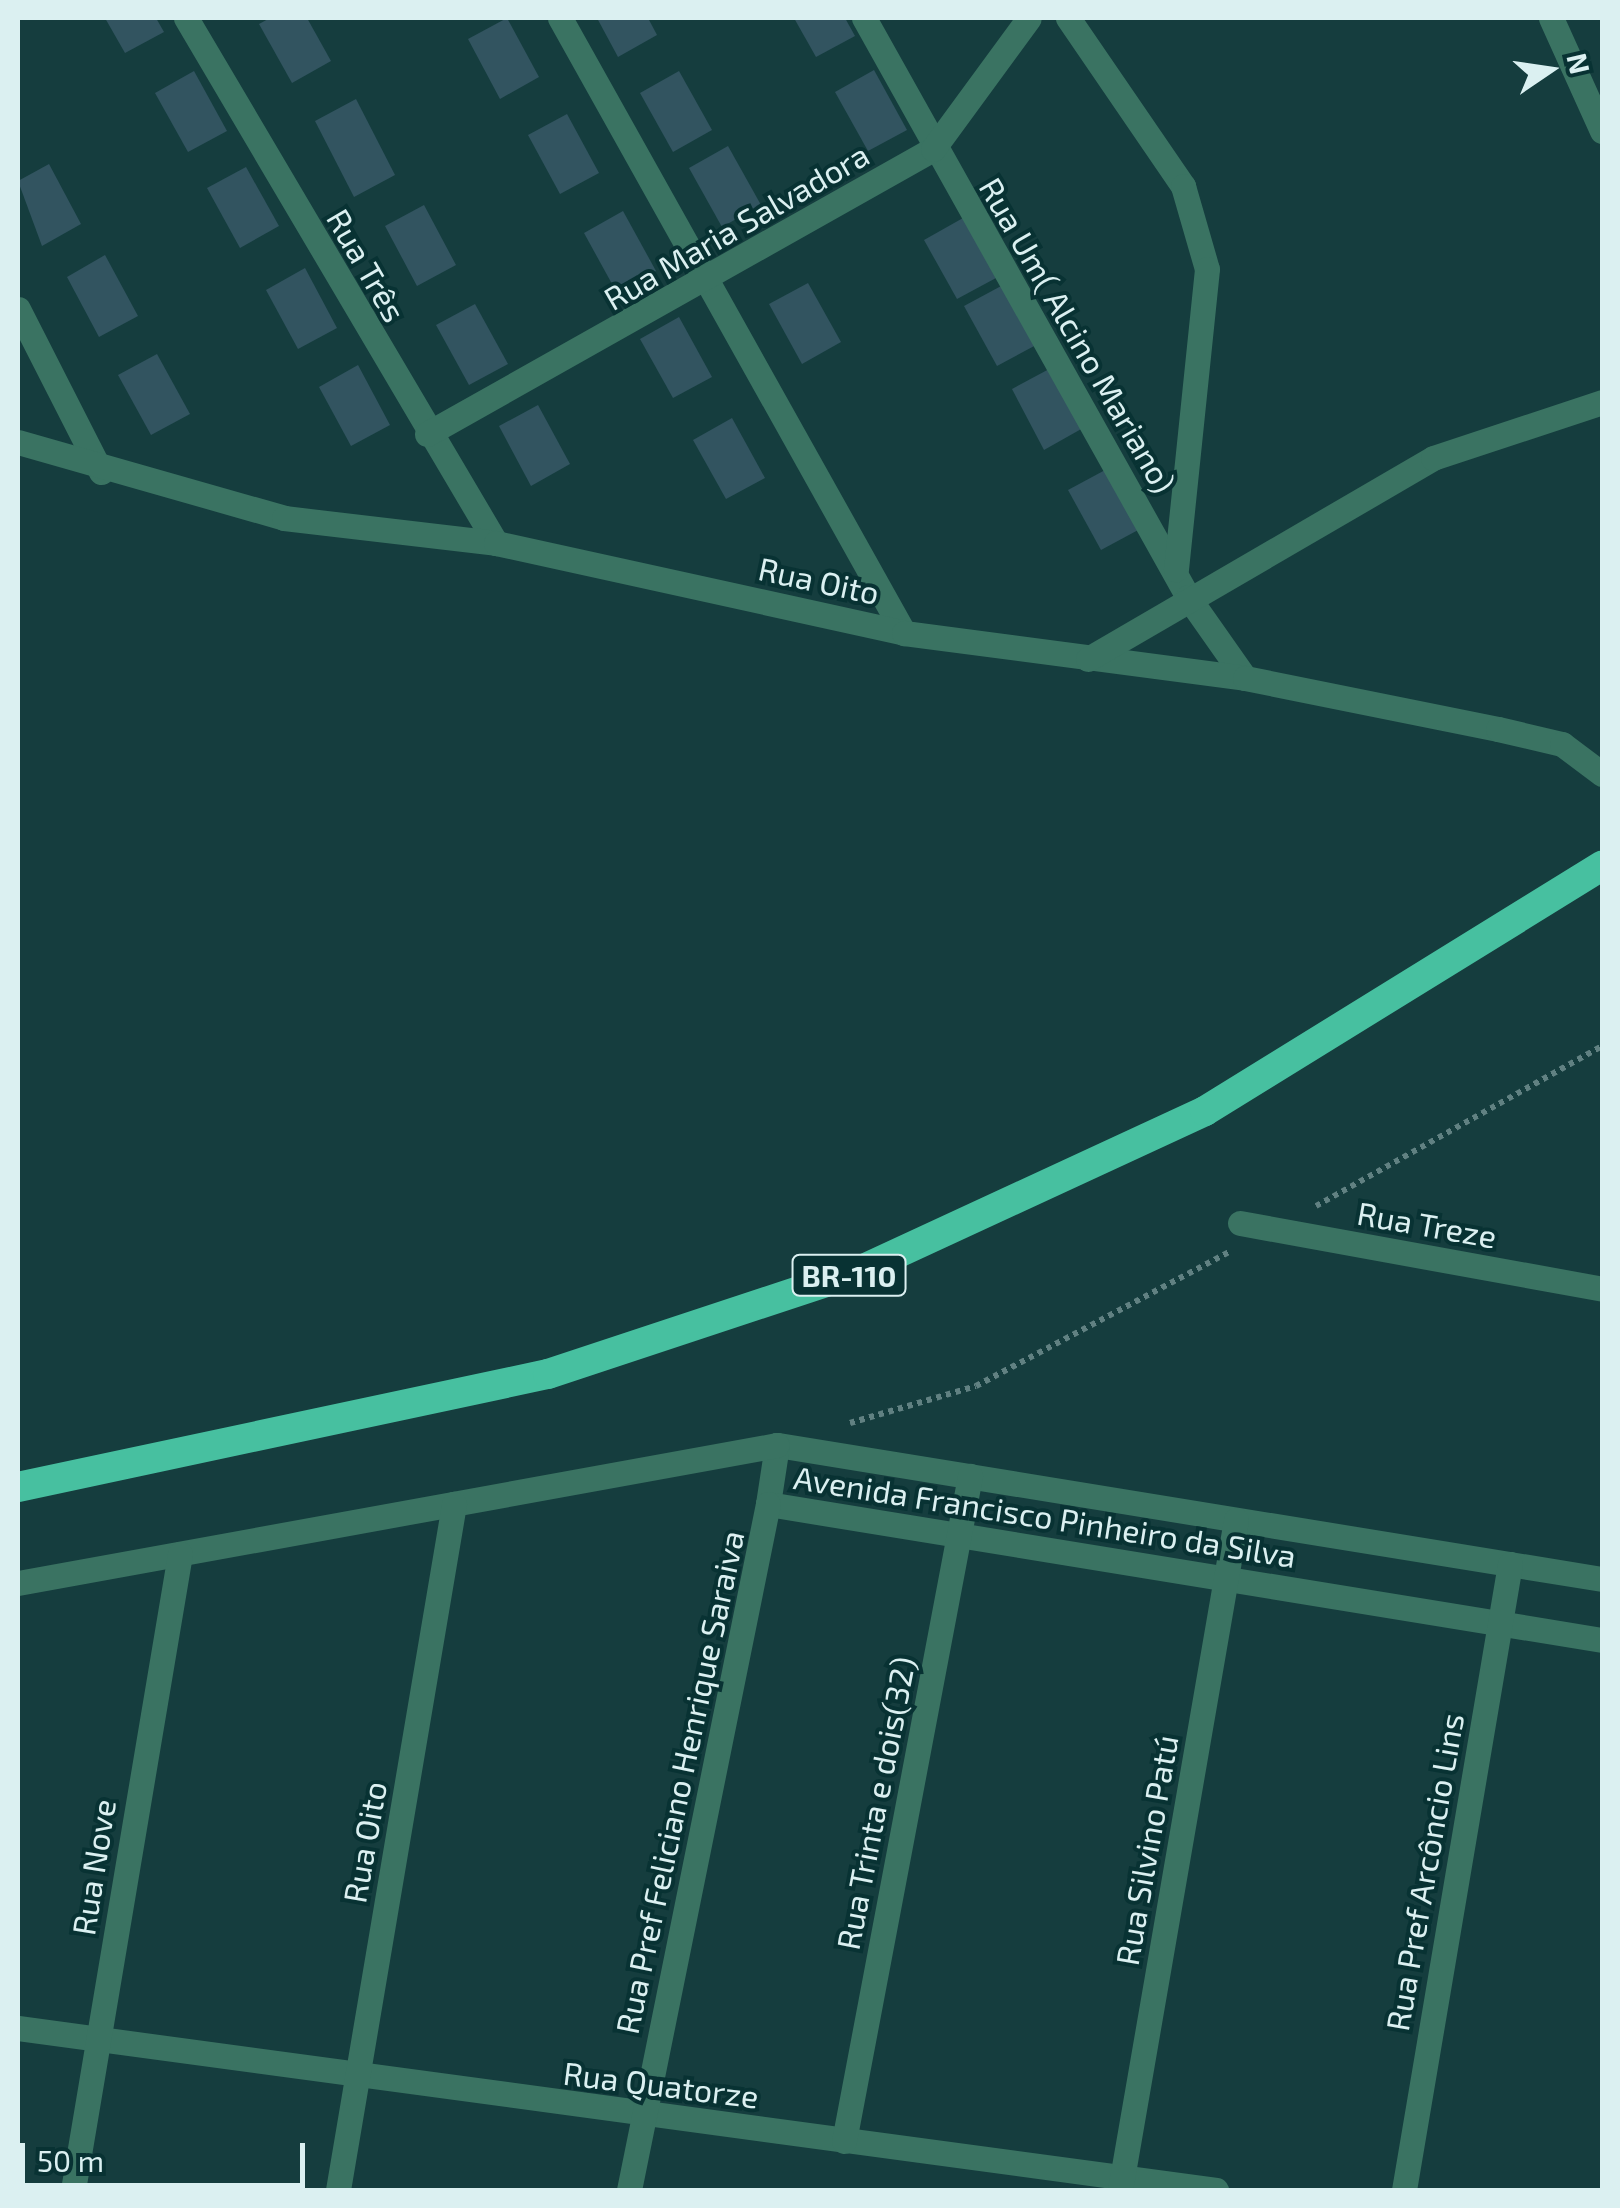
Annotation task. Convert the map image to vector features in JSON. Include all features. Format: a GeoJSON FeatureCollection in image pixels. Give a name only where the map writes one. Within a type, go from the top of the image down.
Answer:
{"type":"FeatureCollection","features":[{"type":"Feature","properties":{"kind":"highway","name":"BR-110"},"geometry":{"type":"LineString","coordinates":[[18,1487],[228,1450],[548,1374],[860,1272],[1205,1111],[1602,866]]}},
{"type":"Feature","properties":{"kind":"street","name":"Rua Três"},"geometry":{"type":"LineString","coordinates":[[186,18],[427,434],[496,543]]}},
{"type":"Feature","properties":{"kind":"street"},"geometry":{"type":"LineString","coordinates":[[560,18],[904,632]]}},
{"type":"Feature","properties":{"kind":"street","name":"Rua Um( Alcino Mariano)"},"geometry":{"type":"LineString","coordinates":[[864,18],[933,149],[1176,569],[1188,597],[1245,678]]}},
{"type":"Feature","properties":{"kind":"street","name":"Rua Maria Salvadora"},"geometry":{"type":"LineString","coordinates":[[427,434],[707,280],[933,149],[1029,18]]}},
{"type":"Feature","properties":{"kind":"street"},"geometry":{"type":"LineString","coordinates":[[1068,18],[1160,144],[1207,269],[1176,569]]}},
{"type":"Feature","properties":{"kind":"street"},"geometry":{"type":"LineString","coordinates":[[1551,18],[1602,131]]}},
{"type":"Feature","properties":{"kind":"street"},"geometry":{"type":"LineString","coordinates":[[18,309],[100,472]]}},
{"type":"Feature","properties":{"kind":"street"},"geometry":{"type":"LineString","coordinates":[[1088,659],[1188,597],[1433,458],[1602,402]]}},
{"type":"Feature","properties":{"kind":"street","name":"Rua Oito"},"geometry":{"type":"LineString","coordinates":[[18,442],[100,472],[284,518],[496,543],[904,632],[1245,678],[1562,744],[1599,764]]}},
{"type":"Feature","properties":{"kind":"street","name":"Rua Treze"},"geometry":{"type":"LineString","coordinates":[[1240,1223],[1602,1289]]}},
{"type":"Feature","properties":{"kind":"street"},"geometry":{"type":"LineString","coordinates":[[18,1583],[778,1445]]}},
{"type":"Feature","properties":{"kind":"street","name":"Avenida Francisco Pinheiro da Silva"},"geometry":{"type":"LineString","coordinates":[[1602,1579],[778,1445],[768,1504],[1602,1640]]}},
{"type":"Feature","properties":{"kind":"street","name":"Rua Trinta e dois(32)"},"geometry":{"type":"LineString","coordinates":[[844,2141],[970,1476]]}},
{"type":"Feature","properties":{"kind":"street","name":"Rua Oito"},"geometry":{"type":"LineString","coordinates":[[338,2190],[454,1504]]}},
{"type":"Feature","properties":{"kind":"street","name":"Rua Pref Feliciano Henrique Saraiva"},"geometry":{"type":"LineString","coordinates":[[628,2190],[768,1504]]}},
{"type":"Feature","properties":{"kind":"street","name":"Rua Silvino Patú"},"geometry":{"type":"LineString","coordinates":[[1121,2184],[1236,1520]]}},
{"type":"Feature","properties":{"kind":"street","name":"Rua Nove"},"geometry":{"type":"LineString","coordinates":[[73,2190],[180,1554]]}},
{"type":"Feature","properties":{"kind":"street","name":"Rua Pref Arcôncio Lins"},"geometry":{"type":"LineString","coordinates":[[1404,2190],[1510,1564]]}},
{"type":"Feature","properties":{"kind":"street","name":"Rua Quatorze"},"geometry":{"type":"LineString","coordinates":[[18,2028],[97,2042],[844,2141],[1121,2184],[1216,2190]]}},
{"type":"Feature","properties":{"kind":"path"},"geometry":{"type":"LineString","coordinates":[[832,1429],[976,1386],[1274,1228],[1602,1046]]}},
{"type":"Feature","properties":{"kind":"building"},"geometry":{"type":"Polygon","coordinates":[[[105,18],[156,18],[164,32],[125,53],[105,18]]]}},
{"type":"Feature","properties":{"kind":"building"},"geometry":{"type":"Polygon","coordinates":[[[270,18],[307,18],[331,61],[292,83],[259,24],[270,18]]]}},
{"type":"Feature","properties":{"kind":"building"},"geometry":{"type":"Polygon","coordinates":[[[507,18],[539,77],[500,99],[468,39],[507,18]]]}},
{"type":"Feature","properties":{"kind":"building"},"geometry":{"type":"Polygon","coordinates":[[[597,18],[648,18],[657,35],[618,57],[597,18]]]}},
{"type":"Feature","properties":{"kind":"building"},"geometry":{"type":"Polygon","coordinates":[[[794,18],[845,18],[855,36],[816,57],[794,18]]]}},
{"type":"Feature","properties":{"kind":"building"},"geometry":{"type":"Polygon","coordinates":[[[874,70],[907,130],[868,151],[835,92],[874,70]]]}},
{"type":"Feature","properties":{"kind":"building"},"geometry":{"type":"Polygon","coordinates":[[[194,71],[227,131],[188,152],[155,93],[194,71]]]}},
{"type":"Feature","properties":{"kind":"building"},"geometry":{"type":"Polygon","coordinates":[[[679,71],[712,130],[673,152],[640,93],[679,71]]]}},
{"type":"Feature","properties":{"kind":"building"},"geometry":{"type":"Polygon","coordinates":[[[356,99],[395,175],[354,197],[315,121],[356,99]]]}},
{"type":"Feature","properties":{"kind":"building"},"geometry":{"type":"Polygon","coordinates":[[[567,114],[599,173],[560,194],[528,135],[567,114]]]}},
{"type":"Feature","properties":{"kind":"building"},"geometry":{"type":"Polygon","coordinates":[[[728,146],[761,205],[722,227],[689,168],[728,146]]]}},
{"type":"Feature","properties":{"kind":"building"},"geometry":{"type":"Polygon","coordinates":[[[49,164],[81,224],[42,246],[18,181],[49,164]]]}},
{"type":"Feature","properties":{"kind":"building"},"geometry":{"type":"Polygon","coordinates":[[[246,167],[279,226],[240,248],[207,188],[246,167]]]}},
{"type":"Feature","properties":{"kind":"building"},"geometry":{"type":"Polygon","coordinates":[[[424,205],[456,265],[417,286],[385,226],[424,205]]]}},
{"type":"Feature","properties":{"kind":"building"},"geometry":{"type":"Polygon","coordinates":[[[623,211],[656,271],[617,293],[584,233],[623,211]]]}},
{"type":"Feature","properties":{"kind":"building"},"geometry":{"type":"Polygon","coordinates":[[[963,218],[996,278],[957,299],[924,240],[963,218]]]}},
{"type":"Feature","properties":{"kind":"building"},"geometry":{"type":"Polygon","coordinates":[[[105,255],[138,316],[99,337],[67,277],[105,255]]]}},
{"type":"Feature","properties":{"kind":"building"},"geometry":{"type":"Polygon","coordinates":[[[305,268],[337,328],[298,349],[266,290],[305,268]]]}},
{"type":"Feature","properties":{"kind":"building"},"geometry":{"type":"Polygon","coordinates":[[[808,283],[841,342],[802,364],[769,304],[808,283]]]}},
{"type":"Feature","properties":{"kind":"building"},"geometry":{"type":"Polygon","coordinates":[[[1003,285],[1036,345],[997,366],[964,306],[1003,285]]]}},
{"type":"Feature","properties":{"kind":"building"},"geometry":{"type":"Polygon","coordinates":[[[475,304],[508,364],[469,385],[436,325],[475,304]]]}},
{"type":"Feature","properties":{"kind":"building"},"geometry":{"type":"Polygon","coordinates":[[[679,317],[712,377],[673,398],[640,339],[679,317]]]}},
{"type":"Feature","properties":{"kind":"building"},"geometry":{"type":"Polygon","coordinates":[[[157,354],[190,414],[151,435],[118,375],[157,354]]]}},
{"type":"Feature","properties":{"kind":"building"},"geometry":{"type":"Polygon","coordinates":[[[358,365],[390,425],[351,446],[319,387],[358,365]]]}},
{"type":"Feature","properties":{"kind":"building"},"geometry":{"type":"Polygon","coordinates":[[[1051,368],[1083,428],[1044,450],[1012,389],[1051,368]]]}},
{"type":"Feature","properties":{"kind":"building"},"geometry":{"type":"Polygon","coordinates":[[[538,405],[570,464],[531,486],[499,426],[538,405]]]}},
{"type":"Feature","properties":{"kind":"building"},"geometry":{"type":"Polygon","coordinates":[[[732,418],[765,478],[726,499],[693,440],[732,418]]]}},
{"type":"Feature","properties":{"kind":"building"},"geometry":{"type":"Polygon","coordinates":[[[1107,469],[1140,529],[1101,550],[1068,490],[1107,469]]]}}]}
